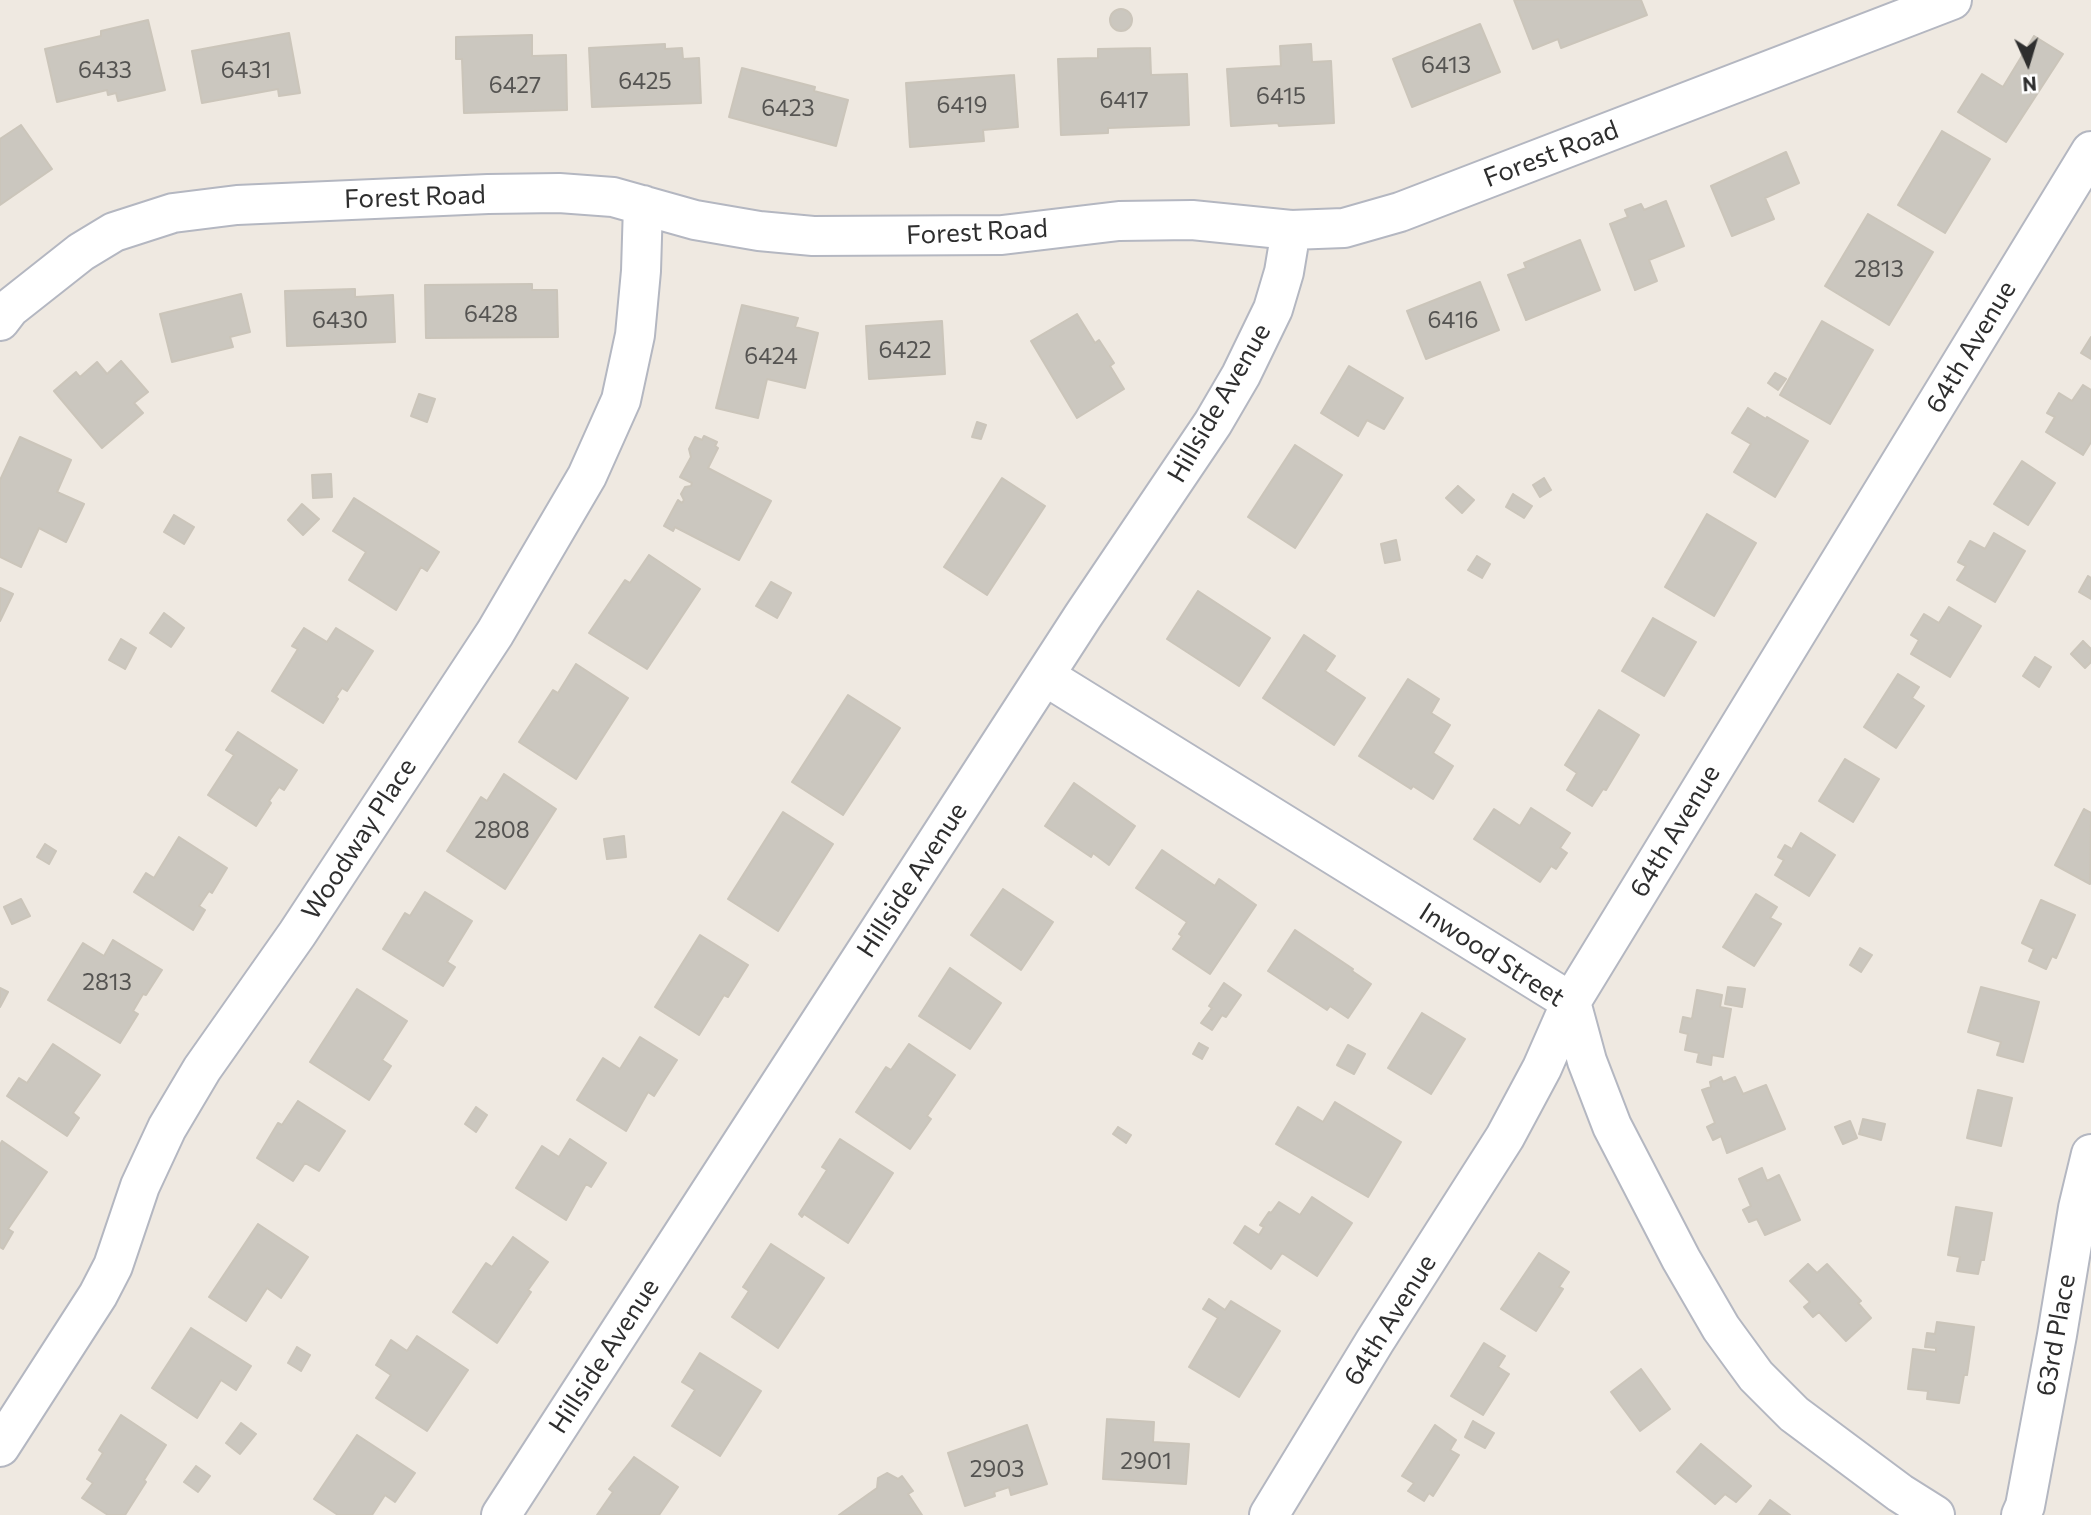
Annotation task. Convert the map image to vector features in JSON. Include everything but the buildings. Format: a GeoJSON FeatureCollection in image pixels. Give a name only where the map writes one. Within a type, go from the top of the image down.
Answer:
{"type":"FeatureCollection","features":[{"type":"Feature","properties":{"kind":"street","name":"Forest Road"},"geometry":{"type":"LineString","coordinates":[[0,321],[10,308],[80,252],[114,232],[173,213],[237,205],[559,193],[613,197],[695,220],[759,231],[813,236],[1002,234],[1119,221],[1192,220],[1291,230],[1343,228],[1400,212],[1952,0]]}},
{"type":"Feature","properties":{"kind":"street","name":"64th Avenue"},"geometry":{"type":"LineString","coordinates":[[1269,1515],[1375,1341],[1505,1137],[1542,1068],[1571,1002],[2091,151]]}},
{"type":"Feature","properties":{"kind":"street","name":"Woodway Place"},"geometry":{"type":"LineString","coordinates":[[0,1447],[98,1295],[113,1266],[140,1186],[167,1128],[202,1069],[297,934],[495,633],[587,476],[621,400],[635,335],[643,205]]}},
{"type":"Feature","properties":{"kind":"street","name":"Hillside Avenue"},"geometry":{"type":"LineString","coordinates":[[501,1515],[1083,616],[1213,423],[1241,375],[1273,309],[1284,272],[1291,230]]}},
{"type":"Feature","properties":{"kind":"street","name":"Inwood Street"},"geometry":{"type":"LineString","coordinates":[[1045,676],[1571,1002],[1587,1061],[1612,1126],[1681,1259],[1721,1328],[1756,1376],[1794,1413],[1900,1493],[1936,1515]]}},
{"type":"Feature","properties":{"kind":"street","name":"63rd Place"},"geometry":{"type":"LineString","coordinates":[[2021,1515],[2025,1506],[2057,1335],[2078,1208],[2091,1154]]}}]}
